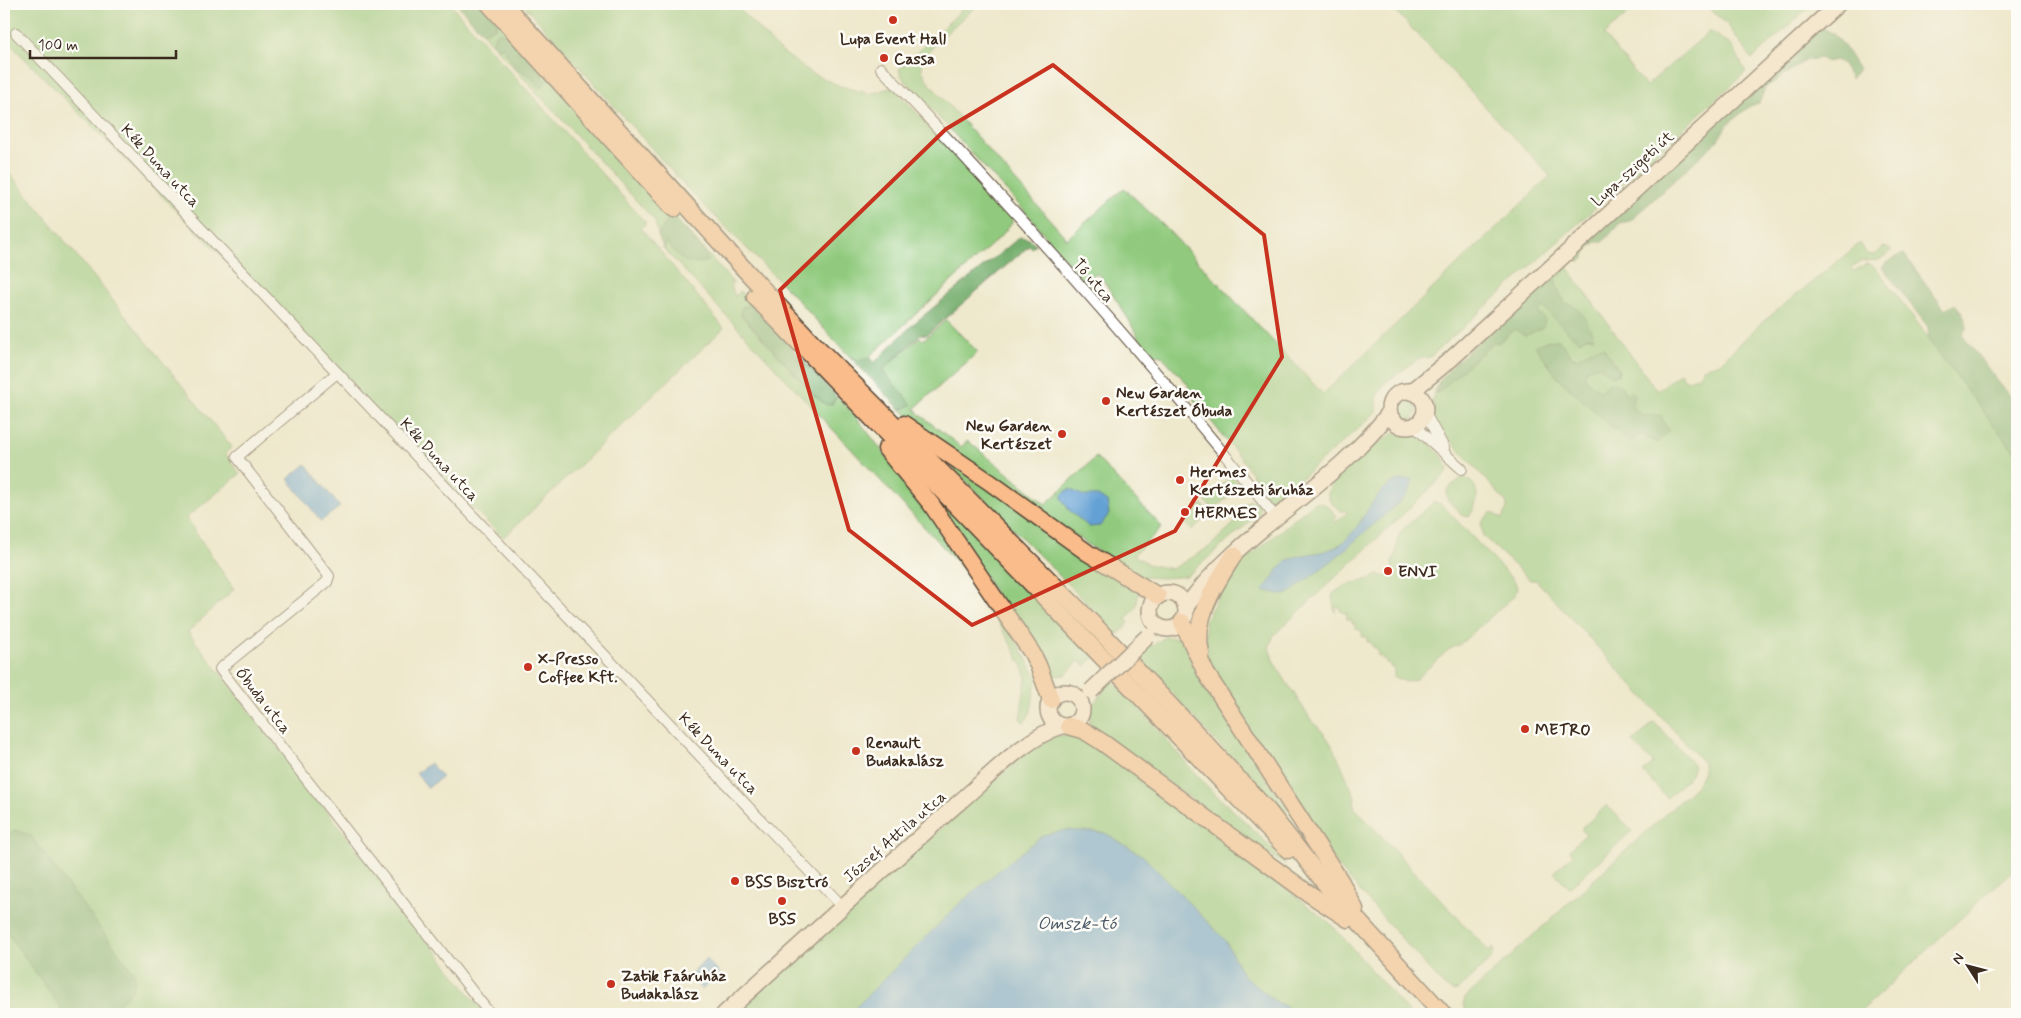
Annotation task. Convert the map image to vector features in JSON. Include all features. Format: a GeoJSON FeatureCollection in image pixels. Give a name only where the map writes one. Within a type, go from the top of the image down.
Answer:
{"type":"FeatureCollection","features":[{"type":"Feature","properties":{"kind":"main road"},"geometry":{"type":"LineString","coordinates":[[489,4],[718,258],[868,408],[991,483],[1088,553],[1165,595]]}},
{"type":"Feature","properties":{"kind":"main road"},"geometry":{"type":"LineString","coordinates":[[504,4],[868,408],[1258,822],[1331,891],[1443,1014]]}},
{"type":"Feature","properties":{"kind":"main road"},"geometry":{"type":"LineString","coordinates":[[868,408],[875,434],[931,504],[1032,653],[1042,673],[1050,704]]}},
{"type":"Feature","properties":{"kind":"main road"},"geometry":{"type":"LineString","coordinates":[[1206,673],[1198,635],[1206,604],[1234,555]]}},
{"type":"Feature","properties":{"kind":"main road"},"geometry":{"type":"LineString","coordinates":[[1184,614],[1206,673],[1341,882],[1367,931]]}},
{"type":"Feature","properties":{"kind":"main road"},"geometry":{"type":"LineString","coordinates":[[1066,726],[1083,730],[1102,742],[1305,892],[1367,931]]}},
{"type":"Feature","properties":{"kind":"street","name":"Lupa-szigeti út"},"geometry":{"type":"LineString","coordinates":[[1338,466],[1389,413],[1394,396],[1399,393],[1411,392],[1451,359],[1838,4]]}},
{"type":"Feature","properties":{"kind":"street","name":"Kék Duna utca"},"geometry":{"type":"LineString","coordinates":[[16,32],[842,906]]}},
{"type":"Feature","properties":{"kind":"street","name":"Tó utca"},"geometry":{"type":"LineString","coordinates":[[882,68],[1041,242],[1183,404],[1277,519]]}},
{"type":"Feature","properties":{"kind":"street","name":"Lupa-szigeti út"},"geometry":{"type":"LineString","coordinates":[[1165,595],[1194,584],[1234,555],[1338,466],[1373,440],[1421,421],[1430,392],[1451,359]]}},
{"type":"Feature","properties":{"kind":"street","name":"Óbuda utca"},"geometry":{"type":"LineString","coordinates":[[337,372],[237,457],[328,576],[327,582],[220,669],[490,1014]]}},
{"type":"Feature","properties":{"kind":"street"},"geometry":{"type":"LineString","coordinates":[[1411,392],[1420,396],[1425,410],[1450,457]]}},
{"type":"Feature","properties":{"kind":"street"},"geometry":{"type":"LineString","coordinates":[[1389,413],[1394,422],[1408,427],[1450,457],[1462,469]]}},
{"type":"Feature","properties":{"kind":"street","name":"Lupa-szigeti út"},"geometry":{"type":"LineString","coordinates":[[1184,614],[1195,594],[1234,555]]}},
{"type":"Feature","properties":{"kind":"street"},"geometry":{"type":"LineString","coordinates":[[1088,687],[1078,720],[1066,726],[1052,719],[1050,704],[1059,692],[1070,692],[1088,687],[1145,633],[1162,627],[1173,628],[1184,614],[1180,597],[1165,595],[1152,604],[1151,615],[1145,633]]}},
{"type":"Feature","properties":{"kind":"street"},"geometry":{"type":"LineString","coordinates":[[1151,615],[1154,622],[1162,627]]}},
{"type":"Feature","properties":{"kind":"street"},"geometry":{"type":"LineString","coordinates":[[1070,692],[1078,697],[1082,705]]}},
{"type":"Feature","properties":{"kind":"street","name":"József Attila utca"},"geometry":{"type":"LineString","coordinates":[[1000,767],[1039,726],[1050,704]]}},
{"type":"Feature","properties":{"kind":"street","name":"József Attila utca"},"geometry":{"type":"LineString","coordinates":[[724,1014],[842,906],[1000,767],[1036,738],[1066,726]]}},
{"type":"Feature","properties":{"kind":"highlighted area"},"geometry":{"type":"Polygon","coordinates":[[[1053,65],[1264,235],[1282,357],[1175,531],[972,625],[849,530],[780,290],[946,129],[1053,65]]]}},
{"type":"Feature","properties":{"kind":"green space"},"geometry":{"type":"Polygon","coordinates":[[[4,4],[450,4],[646,223],[641,228],[724,328],[503,538],[4,38],[4,4]]]}},
{"type":"Feature","properties":{"kind":"green space"},"geometry":{"type":"Polygon","coordinates":[[[457,4],[482,4],[494,17],[497,27],[482,32],[457,4]]]}},
{"type":"Feature","properties":{"kind":"green space"},"geometry":{"type":"Polygon","coordinates":[[[484,4],[734,284],[730,282],[735,297],[740,291],[751,304],[740,314],[814,395],[826,405],[832,403],[837,397],[853,413],[953,543],[1008,627],[1038,679],[1034,690],[1031,712],[1024,722],[1020,719],[1026,679],[1024,669],[969,575],[664,249],[666,242],[706,254],[670,217],[658,235],[655,221],[495,47],[503,47],[515,67],[529,75],[541,88],[546,80],[496,33],[492,44],[482,32],[490,30],[484,4]]]}},
{"type":"Feature","properties":{"kind":"green space"},"geometry":{"type":"Polygon","coordinates":[[[523,4],[734,4],[778,49],[811,73],[840,86],[870,94],[893,87],[1011,214],[1012,223],[1001,236],[869,357],[859,360],[850,357],[794,296],[685,186],[523,4]]]}},
{"type":"Feature","properties":{"kind":"green space"},"geometry":{"type":"Polygon","coordinates":[[[968,4],[979,4],[929,52],[922,67],[924,74],[930,84],[1067,239],[1124,188],[1165,227],[1323,394],[1550,176],[1389,4],[1639,4],[1604,35],[1646,86],[1710,31],[1732,46],[1746,72],[1430,357],[1419,358],[1385,383],[1377,396],[1377,410],[1369,419],[1276,500],[1269,500],[1244,462],[1195,401],[1187,383],[1162,356],[1153,355],[1139,339],[1100,275],[1092,274],[1105,302],[1097,299],[1030,217],[901,76],[899,69],[968,4]]]}},
{"type":"Feature","properties":{"kind":"green space"},"geometry":{"type":"Polygon","coordinates":[[[1707,4],[1813,4],[1752,59],[1727,24],[1707,4]]]}},
{"type":"Feature","properties":{"kind":"green space"},"geometry":{"type":"Polygon","coordinates":[[[1819,28],[1832,33],[1837,38],[1859,69],[1851,79],[1843,64],[1836,60],[1826,62],[1821,58],[1806,60],[1765,88],[1759,103],[1750,106],[1727,125],[1718,140],[1630,221],[1620,223],[1603,242],[1596,242],[1586,250],[1584,258],[1580,262],[1574,260],[1562,274],[1555,278],[1557,288],[1565,303],[1580,312],[1594,338],[1586,337],[1579,341],[1543,307],[1538,312],[1545,320],[1543,327],[1525,336],[1515,329],[1498,343],[1494,342],[1436,394],[1441,379],[1453,365],[1819,28]]]}},
{"type":"Feature","properties":{"kind":"green space"},"geometry":{"type":"Polygon","coordinates":[[[496,33],[507,33],[546,80],[541,89],[529,75],[515,67],[503,47],[495,47],[492,44],[496,33]]]}},
{"type":"Feature","properties":{"kind":"green space"},"geometry":{"type":"Polygon","coordinates":[[[4,166],[232,447],[225,453],[240,474],[186,518],[234,589],[188,632],[485,1014],[4,1014],[4,166]]]}},
{"type":"Feature","properties":{"kind":"green space"},"geometry":{"type":"Polygon","coordinates":[[[670,217],[675,219],[706,254],[708,261],[700,263],[688,262],[680,257],[666,242],[664,249],[658,235],[670,217]]]}},
{"type":"Feature","properties":{"kind":"green space"},"geometry":{"type":"Polygon","coordinates":[[[1020,237],[1029,239],[1036,244],[1032,248],[1029,246],[926,335],[921,334],[882,370],[912,405],[900,409],[850,357],[859,360],[869,357],[874,363],[912,325],[1020,237]]]}},
{"type":"Feature","properties":{"kind":"green space"},"geometry":{"type":"Polygon","coordinates":[[[1860,243],[1867,254],[1875,255],[1884,247],[1892,250],[1879,260],[1861,261],[1851,268],[1854,271],[1868,263],[1876,268],[2017,455],[2017,866],[1858,1014],[1469,1014],[1463,1005],[1465,998],[1695,787],[1703,773],[1703,762],[1536,580],[1530,580],[1483,536],[1481,522],[1492,512],[1502,519],[1507,503],[1437,425],[1433,413],[1435,390],[1441,379],[1436,393],[1441,391],[1449,381],[1494,341],[1498,343],[1544,306],[1567,331],[1565,303],[1557,288],[1555,278],[1562,274],[1567,267],[1657,391],[1680,373],[1686,381],[1699,376],[1703,368],[1720,363],[1759,325],[1860,243]],[[1559,340],[1546,341],[1536,346],[1558,378],[1642,415],[1630,406],[1626,394],[1600,391],[1585,379],[1586,370],[1599,366],[1612,376],[1592,349],[1577,359],[1571,356],[1559,340]]]}},
{"type":"Feature","properties":{"kind":"green space"},"geometry":{"type":"Polygon","coordinates":[[[1904,254],[1945,310],[1955,304],[1963,314],[1967,327],[1962,335],[2017,406],[2017,455],[1929,341],[1928,327],[1882,267],[1894,258],[1904,254]]]}},
{"type":"Feature","properties":{"kind":"green space"},"geometry":{"type":"Polygon","coordinates":[[[751,304],[837,397],[832,404],[826,405],[814,395],[740,313],[742,307],[751,304]]]}},
{"type":"Feature","properties":{"kind":"green space"},"geometry":{"type":"Polygon","coordinates":[[[946,320],[978,352],[915,408],[918,413],[961,447],[968,441],[1044,503],[1046,504],[1096,457],[1162,527],[1134,555],[1148,564],[1172,569],[1209,547],[1250,508],[1246,503],[1250,500],[1256,502],[1260,507],[1259,514],[1188,575],[1169,578],[1134,576],[968,462],[900,409],[907,408],[882,370],[920,337],[923,340],[946,320]]]}},
{"type":"Feature","properties":{"kind":"green space"},"geometry":{"type":"Polygon","coordinates":[[[1559,340],[1571,356],[1577,359],[1592,349],[1603,347],[1619,370],[1618,375],[1612,376],[1599,366],[1586,370],[1585,379],[1600,391],[1611,382],[1621,386],[1626,394],[1632,392],[1636,395],[1631,406],[1642,415],[1660,415],[1669,431],[1657,443],[1641,434],[1630,443],[1558,378],[1535,346],[1546,341],[1559,340]]]}},
{"type":"Feature","properties":{"kind":"green space"},"geometry":{"type":"Polygon","coordinates":[[[1407,400],[1414,403],[1417,410],[1414,417],[1407,420],[1400,417],[1397,410],[1400,403],[1407,400]]]}},
{"type":"Feature","properties":{"kind":"green space"},"geometry":{"type":"Polygon","coordinates":[[[1395,433],[1413,434],[1426,441],[1441,455],[1448,472],[1274,635],[1269,648],[1275,664],[1313,723],[1321,730],[1333,747],[1355,796],[1354,807],[1489,951],[1492,951],[1493,946],[1494,952],[1491,959],[1458,990],[1452,991],[1444,986],[1340,869],[1208,666],[1205,621],[1232,571],[1314,503],[1322,503],[1327,506],[1337,517],[1334,520],[1336,522],[1347,513],[1345,510],[1341,512],[1329,499],[1330,486],[1356,459],[1395,433]]]}},
{"type":"Feature","properties":{"kind":"green space"},"geometry":{"type":"Polygon","coordinates":[[[953,465],[1140,586],[1136,608],[1126,619],[1129,623],[1118,635],[954,469],[953,465]]]}},
{"type":"Feature","properties":{"kind":"green space"},"geometry":{"type":"Polygon","coordinates":[[[1232,476],[1239,486],[1214,510],[1205,501],[1232,476]]]}},
{"type":"Feature","properties":{"kind":"green space"},"geometry":{"type":"Polygon","coordinates":[[[1463,477],[1469,480],[1476,489],[1477,494],[1475,506],[1469,517],[1462,515],[1447,499],[1447,489],[1463,477]]]}},
{"type":"Feature","properties":{"kind":"green space"},"geometry":{"type":"Polygon","coordinates":[[[941,498],[1098,654],[1085,666],[1079,661],[1065,675],[1047,676],[938,502],[941,498]]]}},
{"type":"Feature","properties":{"kind":"green space"},"geometry":{"type":"Polygon","coordinates":[[[1434,502],[1441,504],[1515,582],[1517,588],[1514,596],[1460,644],[1448,650],[1416,679],[1406,682],[1394,677],[1394,667],[1390,667],[1390,663],[1386,663],[1386,659],[1382,659],[1382,656],[1378,656],[1378,650],[1372,646],[1371,642],[1367,642],[1367,637],[1362,637],[1362,631],[1355,628],[1352,620],[1347,620],[1347,614],[1340,611],[1340,607],[1335,607],[1335,613],[1332,595],[1349,584],[1378,575],[1385,577],[1393,570],[1392,562],[1400,532],[1434,502]]]}},
{"type":"Feature","properties":{"kind":"green space"},"geometry":{"type":"Polygon","coordinates":[[[1202,504],[1210,513],[1192,530],[1184,521],[1202,504]]]}},
{"type":"Feature","properties":{"kind":"green space"},"geometry":{"type":"Polygon","coordinates":[[[1165,637],[1183,637],[1192,666],[1287,809],[1285,813],[1281,812],[1251,780],[1247,772],[1216,742],[1136,653],[1148,642],[1152,646],[1165,637]]]}},
{"type":"Feature","properties":{"kind":"green space"},"geometry":{"type":"Polygon","coordinates":[[[1111,679],[1138,707],[1202,781],[1261,837],[1285,865],[1089,726],[1092,705],[1103,692],[1099,689],[1111,679]]]}},
{"type":"Feature","properties":{"kind":"green space"},"geometry":{"type":"Polygon","coordinates":[[[1654,722],[1694,765],[1691,775],[1667,798],[1643,772],[1653,763],[1633,742],[1654,722]]]}},
{"type":"Feature","properties":{"kind":"green space"},"geometry":{"type":"Polygon","coordinates":[[[1069,735],[1087,738],[1126,763],[1331,924],[1410,1014],[1300,1014],[1275,1001],[1243,975],[1225,940],[881,1014],[732,1014],[1029,750],[1050,736],[1069,735]]]}},
{"type":"Feature","properties":{"kind":"green space"},"geometry":{"type":"Polygon","coordinates":[[[1607,805],[1632,831],[1569,888],[1554,872],[1573,855],[1569,850],[1586,834],[1581,829],[1607,805]]]}},
{"type":"Feature","properties":{"kind":"green space"},"geometry":{"type":"Polygon","coordinates":[[[15,830],[30,835],[134,973],[134,985],[131,991],[107,1014],[65,1014],[4,928],[4,838],[15,830]]]}},
{"type":"Feature","properties":{"kind":"water"},"geometry":{"type":"Polygon","coordinates":[[[306,464],[340,507],[321,521],[288,479],[306,464]]]}},
{"type":"Feature","properties":{"kind":"water"},"geometry":{"type":"Polygon","coordinates":[[[1398,480],[1413,480],[1404,498],[1334,559],[1288,594],[1282,595],[1263,590],[1287,561],[1299,556],[1328,550],[1342,543],[1357,527],[1380,493],[1398,480]]]}},
{"type":"Feature","properties":{"kind":"water"},"geometry":{"type":"Polygon","coordinates":[[[1069,489],[1084,496],[1098,496],[1107,502],[1109,514],[1100,526],[1089,527],[1069,510],[1062,499],[1062,495],[1069,489]]]}},
{"type":"Feature","properties":{"kind":"water"},"geometry":{"type":"Polygon","coordinates":[[[430,763],[442,777],[428,788],[416,773],[430,763]]]}},
{"type":"Feature","properties":{"kind":"water","name":"Omszk-tó"},"geometry":{"type":"Polygon","coordinates":[[[1067,830],[1105,833],[1143,856],[1225,940],[1243,975],[1275,1001],[1300,1014],[849,1014],[959,904],[1043,835],[1067,830]]]}},
{"type":"Feature","properties":{"kind":"water"},"geometry":{"type":"Polygon","coordinates":[[[706,959],[720,973],[702,990],[689,975],[706,959]]]}},
{"type":"Feature","properties":{"kind":"place","name":"Lupa Event Hall"},"geometry":{"type":"Point","coordinates":[893,20]}},
{"type":"Feature","properties":{"kind":"place","name":"Cassa"},"geometry":{"type":"Point","coordinates":[884,58]}},
{"type":"Feature","properties":{"kind":"place","name":"New Garden Kertészet Óbuda"},"geometry":{"type":"Point","coordinates":[1106,401]}},
{"type":"Feature","properties":{"kind":"place","name":"New Garden Kertészet"},"geometry":{"type":"Point","coordinates":[1062,434]}},
{"type":"Feature","properties":{"kind":"place","name":"Hermes Kertészeti áruház"},"geometry":{"type":"Point","coordinates":[1180,480]}},
{"type":"Feature","properties":{"kind":"place","name":"HERMES"},"geometry":{"type":"Point","coordinates":[1185,512]}},
{"type":"Feature","properties":{"kind":"place","name":"ENVI"},"geometry":{"type":"Point","coordinates":[1388,571]}},
{"type":"Feature","properties":{"kind":"place","name":"X-Presso Coffee Kft."},"geometry":{"type":"Point","coordinates":[528,667]}},
{"type":"Feature","properties":{"kind":"place","name":"METRO"},"geometry":{"type":"Point","coordinates":[1525,729]}},
{"type":"Feature","properties":{"kind":"place","name":"Renault Budakalász"},"geometry":{"type":"Point","coordinates":[856,751]}},
{"type":"Feature","properties":{"kind":"place","name":"BSS Bisztró"},"geometry":{"type":"Point","coordinates":[735,881]}},
{"type":"Feature","properties":{"kind":"place","name":"BSS"},"geometry":{"type":"Point","coordinates":[782,901]}},
{"type":"Feature","properties":{"kind":"place","name":"Zatik Faáruház Budakalász"},"geometry":{"type":"Point","coordinates":[611,984]}}]}
